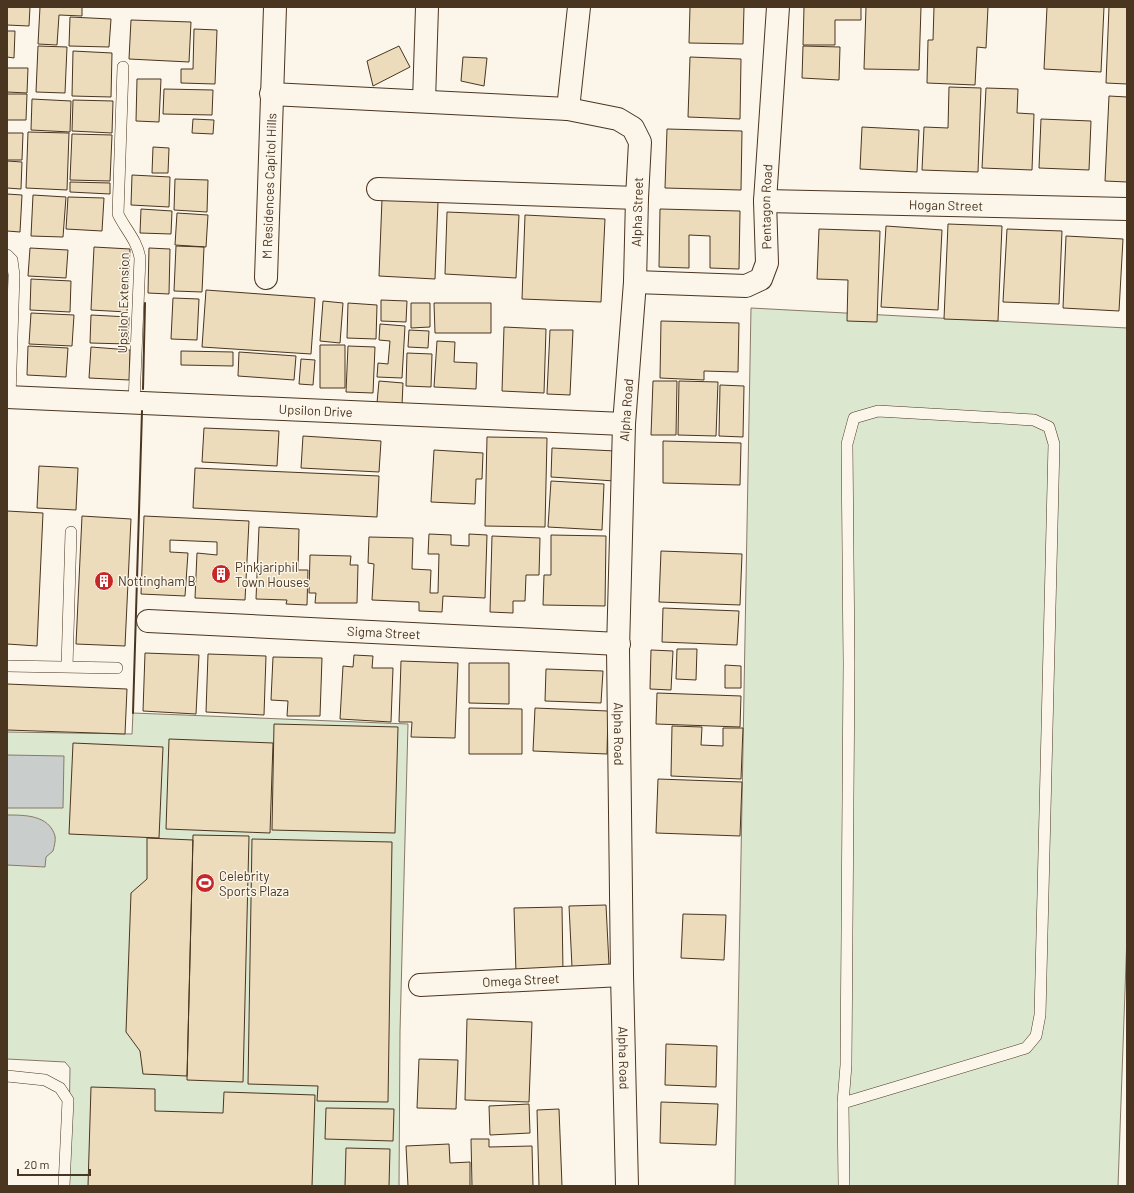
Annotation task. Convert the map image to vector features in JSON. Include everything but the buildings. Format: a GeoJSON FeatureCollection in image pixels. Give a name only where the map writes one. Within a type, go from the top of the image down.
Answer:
{"type":"FeatureCollection","features":[{"type":"Feature","properties":{"kind":"street","name":"M Residences Capitol Hills"},"geometry":{"type":"LineString","coordinates":[[266,278],[275,7]]}},
{"type":"Feature","properties":{"kind":"street"},"geometry":{"type":"LineString","coordinates":[[424,101],[427,7]]}},
{"type":"Feature","properties":{"kind":"street"},"geometry":{"type":"LineString","coordinates":[[568,109],[579,7]]}},
{"type":"Feature","properties":{"kind":"street","name":"Pentagon Road"},"geometry":{"type":"LineString","coordinates":[[635,282],[746,286],[761,279],[767,263],[764,201],[778,7]]}},
{"type":"Feature","properties":{"kind":"street","name":"M Residences Capitol Hills"},"geometry":{"type":"LineString","coordinates":[[271,94],[568,109],[618,118],[633,128],[640,142]]}},
{"type":"Feature","properties":{"kind":"street","name":"Alpha Street"},"geometry":{"type":"LineString","coordinates":[[635,282],[640,142]]}},
{"type":"Feature","properties":{"kind":"street"},"geometry":{"type":"LineString","coordinates":[[378,189],[637,198]]}},
{"type":"Feature","properties":{"kind":"street","name":"Hogan Street"},"geometry":{"type":"LineString","coordinates":[[764,201],[1127,209]]}},
{"type":"Feature","properties":{"kind":"street","name":"Alpha Road"},"geometry":{"type":"LineString","coordinates":[[627,1186],[622,975],[619,644],[624,424],[635,282]]}},
{"type":"Feature","properties":{"kind":"street","name":"Upsilon Drive"},"geometry":{"type":"LineString","coordinates":[[8,397],[624,424]]}},
{"type":"Feature","properties":{"kind":"street","name":"Sigma Street"},"geometry":{"type":"LineString","coordinates":[[148,621],[619,644]]}},
{"type":"Feature","properties":{"kind":"street","name":"Omega Street"},"geometry":{"type":"LineString","coordinates":[[420,985],[622,975]]}},
{"type":"Feature","properties":{"kind":"lane","name":"Upsilon Extension"},"geometry":{"type":"LineString","coordinates":[[123,67],[118,214],[121,222],[136,242],[140,258],[134,402]]}},
{"type":"Feature","properties":{"kind":"lane"},"geometry":{"type":"LineString","coordinates":[[7,256],[12,260],[14,275],[8,397]]}},
{"type":"Feature","properties":{"kind":"lane"},"geometry":{"type":"LineString","coordinates":[[843,1103],[1026,1048],[1036,1036],[1040,1015],[1054,444],[1049,427],[1034,420],[878,411],[854,418],[847,444],[849,664],[846,1065],[843,1103],[844,1186]]}},
{"type":"Feature","properties":{"kind":"lane"},"geometry":{"type":"LineString","coordinates":[[67,667],[71,532]]}},
{"type":"Feature","properties":{"kind":"lane"},"geometry":{"type":"LineString","coordinates":[[7,666],[117,668]]}},
{"type":"Feature","properties":{"kind":"lane"},"geometry":{"type":"LineString","coordinates":[[7,1076],[45,1080],[60,1088],[68,1100],[64,1186]]}},
{"type":"Feature","properties":{"kind":"green space"},"geometry":{"type":"Polygon","coordinates":[[[751,308],[1127,328],[1127,935],[1118,1186],[735,1186],[751,308]]]}},
{"type":"Feature","properties":{"kind":"green space","name":"Celebrity Sports Plaza"},"geometry":{"type":"Polygon","coordinates":[[[133,713],[408,724],[400,1032],[399,1186],[68,1186],[70,1068],[65,1062],[7,1059],[7,732],[132,734],[133,713]]]}},
{"type":"Feature","properties":{"kind":"shaded area"},"geometry":{"type":"Polygon","coordinates":[[[7,755],[64,756],[63,808],[7,808],[7,755]]]}},
{"type":"Feature","properties":{"kind":"shaded area"},"geometry":{"type":"Polygon","coordinates":[[[7,815],[21,815],[36,818],[48,824],[52,829],[55,836],[55,844],[53,851],[46,857],[45,867],[7,865],[7,815]]]}},
{"type":"Feature","properties":{"kind":"wall"},"geometry":{"type":"LineString","coordinates":[[143,389],[145,303]]}},
{"type":"Feature","properties":{"kind":"wall"},"geometry":{"type":"LineString","coordinates":[[133,713],[142,411]]}},
{"type":"Feature","properties":{"kind":"place","name":"Pinkjariphil Town Houses"},"geometry":{"type":"Point","coordinates":[221,574]}},
{"type":"Feature","properties":{"kind":"place","name":"Nottingham B"},"geometry":{"type":"Point","coordinates":[104,581]}},
{"type":"Feature","properties":{"kind":"place","name":"Celebrity Sports Plaza"},"geometry":{"type":"Point","coordinates":[205,883]}}]}
